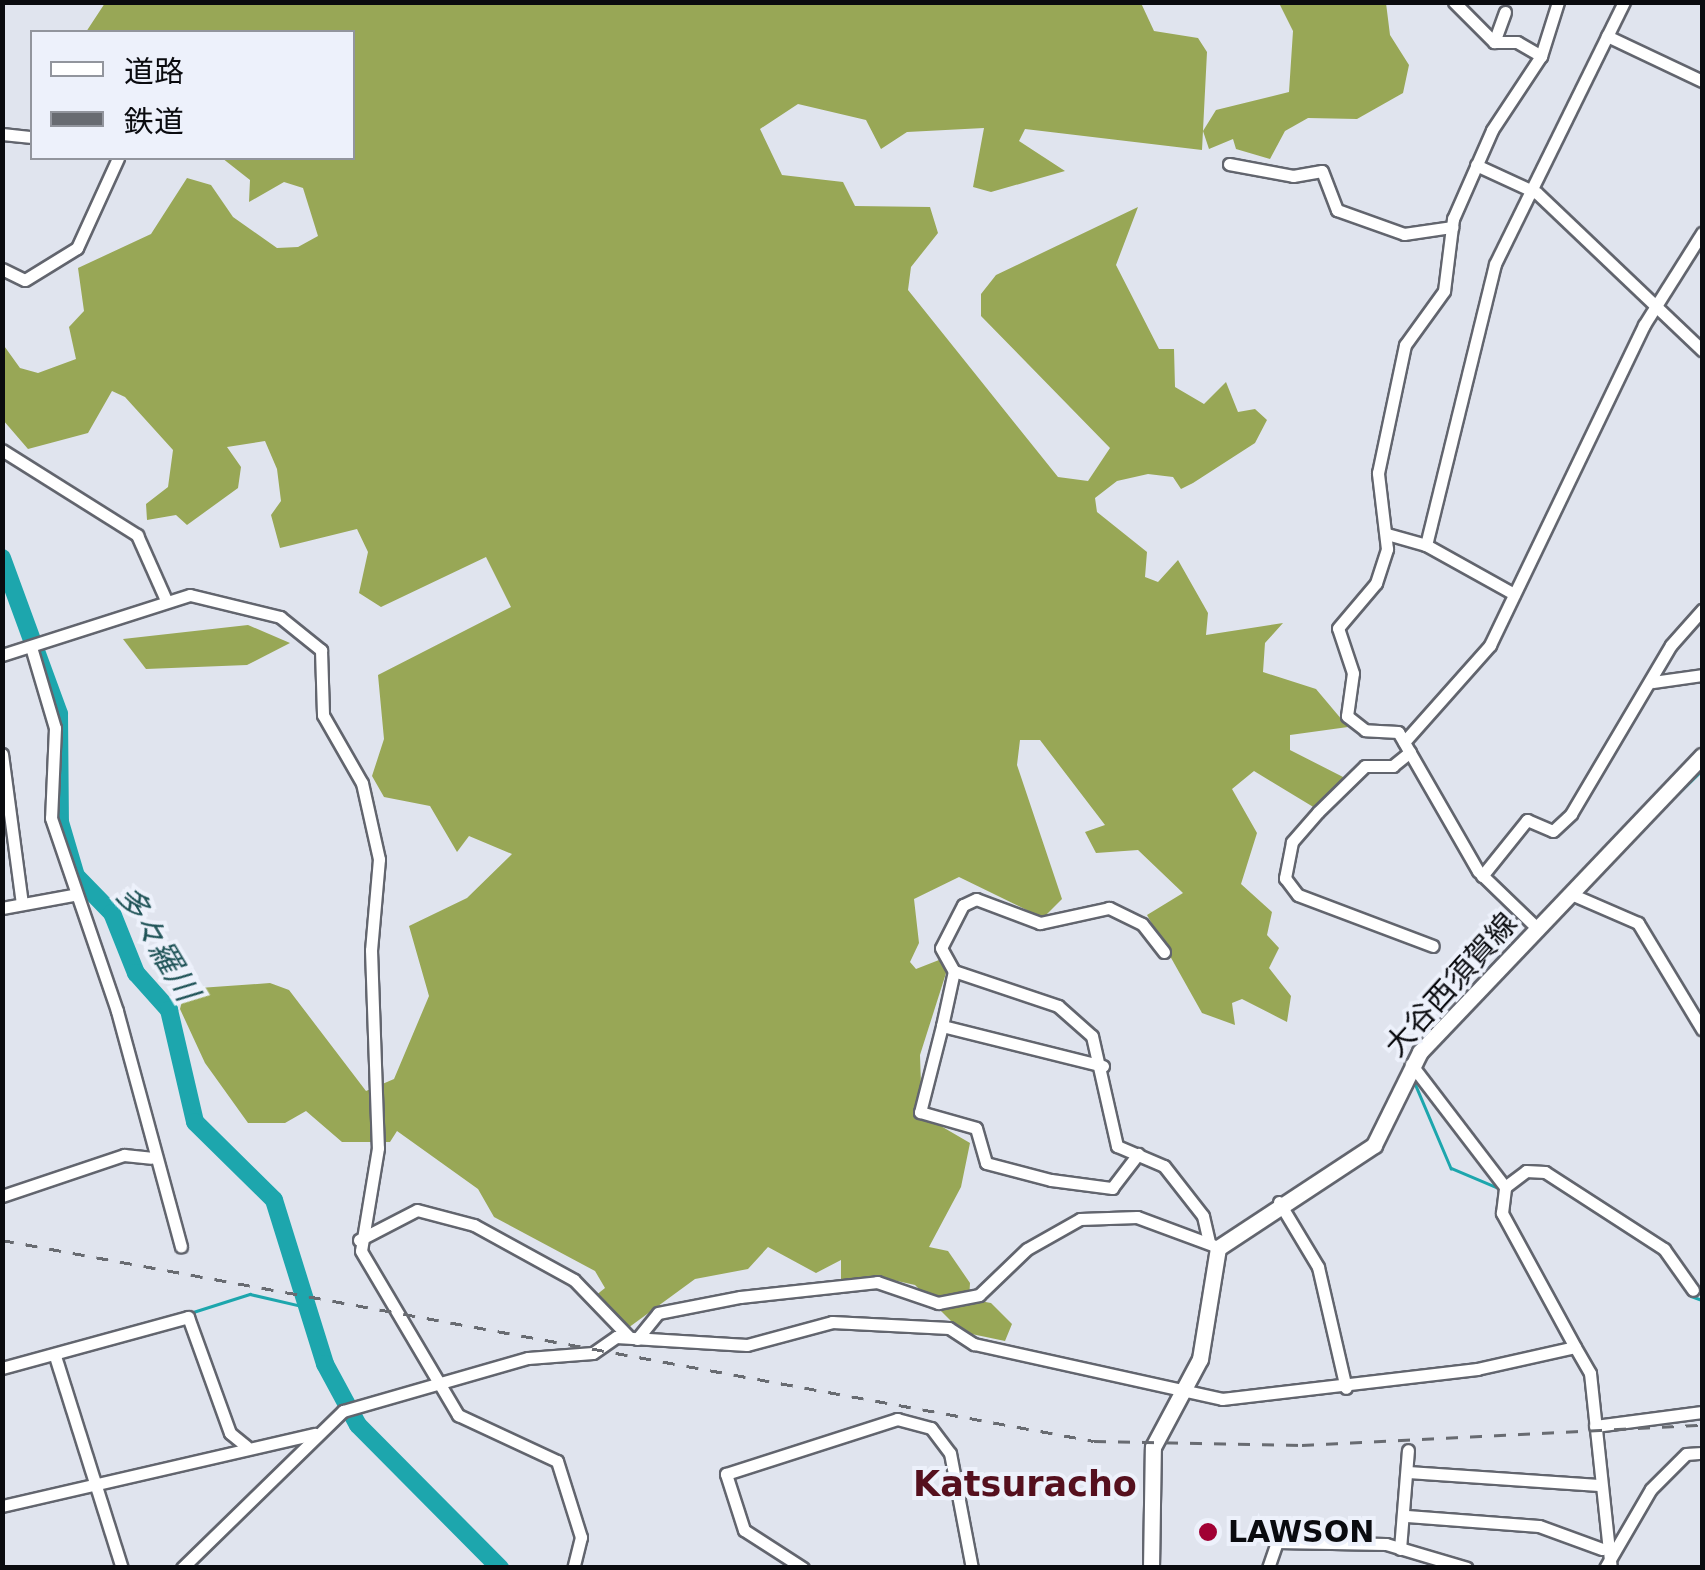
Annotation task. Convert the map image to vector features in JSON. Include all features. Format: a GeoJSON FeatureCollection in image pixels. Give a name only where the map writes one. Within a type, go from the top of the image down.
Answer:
{"type":"FeatureCollection","features":[{"type":"Feature","properties":{"kind":"main road","name":"大谷西須賀線"},"geometry":{"type":"LineString","coordinates":[[1213,1245],[1374,1145],[1411,1064],[1702,756]]}},
{"type":"Feature","properties":{"kind":"main road"},"geometry":{"type":"LineString","coordinates":[[1151,1568],[1154,1447],[1200,1360],[1213,1245]]}},
{"type":"Feature","properties":{"kind":"street"},"geometry":{"type":"LineString","coordinates":[[1454,2],[1494,42],[1516,42],[1541,56]]}},
{"type":"Feature","properties":{"kind":"street"},"geometry":{"type":"LineString","coordinates":[[1538,929],[1482,876],[1407,747],[1347,716],[1353,673],[1338,628],[1376,582],[1387,534],[1378,473],[1405,345],[1444,291],[1452,227],[1476,164],[1541,56],[1558,2]]}},
{"type":"Feature","properties":{"kind":"street"},"geometry":{"type":"LineString","coordinates":[[1426,545],[1494,264],[1624,2]]}},
{"type":"Feature","properties":{"kind":"street"},"geometry":{"type":"LineString","coordinates":[[1494,42],[1505,12]]}},
{"type":"Feature","properties":{"kind":"street"},"geometry":{"type":"LineString","coordinates":[[1606,36],[1702,81]]}},
{"type":"Feature","properties":{"kind":"street"},"geometry":{"type":"LineString","coordinates":[[2,134],[30,137]]}},
{"type":"Feature","properties":{"kind":"street"},"geometry":{"type":"LineString","coordinates":[[2,269],[25,280],[77,248],[117,160]]}},
{"type":"Feature","properties":{"kind":"street"},"geometry":{"type":"LineString","coordinates":[[1229,164],[1293,176],[1322,171],[1337,210],[1404,234],[1452,227]]}},
{"type":"Feature","properties":{"kind":"street"},"geometry":{"type":"LineString","coordinates":[[1476,164],[1529,188],[1702,350]]}},
{"type":"Feature","properties":{"kind":"street"},"geometry":{"type":"LineString","coordinates":[[1433,946],[1298,895],[1285,878],[1292,842],[1366,766],[1392,766],[1490,645],[1654,308],[1702,233]]}},
{"type":"Feature","properties":{"kind":"street"},"geometry":{"type":"LineString","coordinates":[[2,450],[137,535],[165,598]]}},
{"type":"Feature","properties":{"kind":"street"},"geometry":{"type":"LineString","coordinates":[[1387,534],[1426,545],[1514,594]]}},
{"type":"Feature","properties":{"kind":"street"},"geometry":{"type":"LineString","coordinates":[[2,655],[165,598],[207,597],[302,630],[321,650],[322,716],[362,783],[379,859],[370,950],[380,1042],[371,1086],[378,1148],[359,1240],[377,1287],[434,1360],[437,1388],[458,1416],[556,1461],[581,1537],[572,1568]]}},
{"type":"Feature","properties":{"kind":"street"},"geometry":{"type":"LineString","coordinates":[[1482,876],[1527,820],[1553,832],[1571,814],[1702,610]]}},
{"type":"Feature","properties":{"kind":"street"},"geometry":{"type":"LineString","coordinates":[[36,645],[54,728],[52,818],[73,895],[117,1011],[151,1158],[163,1171],[180,1246]]}},
{"type":"Feature","properties":{"kind":"street"},"geometry":{"type":"LineString","coordinates":[[1653,682],[1702,675]]}},
{"type":"Feature","properties":{"kind":"street"},"geometry":{"type":"LineString","coordinates":[[2,754],[22,904]]}},
{"type":"Feature","properties":{"kind":"street"},"geometry":{"type":"LineString","coordinates":[[1571,894],[1638,923],[1702,1029]]}},
{"type":"Feature","properties":{"kind":"street"},"geometry":{"type":"LineString","coordinates":[[2,908],[73,895]]}},
{"type":"Feature","properties":{"kind":"street"},"geometry":{"type":"LineString","coordinates":[[1138,1154],[1112,1188],[986,1162],[976,1128],[920,1112],[954,972],[941,943],[971,900],[1040,923],[1109,908],[1142,924],[1164,952]]}},
{"type":"Feature","properties":{"kind":"street"},"geometry":{"type":"LineString","coordinates":[[954,972],[1058,1006],[1095,1040],[1118,1146],[1169,1172],[1203,1216],[1213,1245]]}},
{"type":"Feature","properties":{"kind":"street"},"geometry":{"type":"LineString","coordinates":[[942,1026],[1103,1066]]}},
{"type":"Feature","properties":{"kind":"street"},"geometry":{"type":"LineString","coordinates":[[1411,1064],[1505,1187],[1502,1214],[1590,1373],[1602,1549],[1607,1567]]}},
{"type":"Feature","properties":{"kind":"street"},"geometry":{"type":"LineString","coordinates":[[2,1196],[124,1155],[151,1158]]}},
{"type":"Feature","properties":{"kind":"street"},"geometry":{"type":"LineString","coordinates":[[1505,1187],[1526,1170],[1546,1172],[1664,1249],[1694,1290]]}},
{"type":"Feature","properties":{"kind":"street"},"geometry":{"type":"LineString","coordinates":[[1279,1202],[1318,1267],[1346,1388]]}},
{"type":"Feature","properties":{"kind":"street"},"geometry":{"type":"LineString","coordinates":[[359,1240],[410,1211],[455,1218],[566,1274],[607,1321],[632,1337]]}},
{"type":"Feature","properties":{"kind":"street"},"geometry":{"type":"LineString","coordinates":[[632,1337],[658,1313],[740,1297],[877,1282],[938,1303],[979,1295],[1027,1249],[1080,1219],[1136,1217],[1178,1238],[1213,1245]]}},
{"type":"Feature","properties":{"kind":"street"},"geometry":{"type":"LineString","coordinates":[[2,1368],[55,1356],[78,1342],[188,1317],[230,1433],[246,1446]]}},
{"type":"Feature","properties":{"kind":"street"},"geometry":{"type":"LineString","coordinates":[[606,1340],[607,1321]]}},
{"type":"Feature","properties":{"kind":"street"},"geometry":{"type":"LineString","coordinates":[[182,1568],[315,1434],[349,1409],[437,1388],[528,1358],[593,1353],[606,1340],[632,1337],[748,1345],[832,1322],[949,1328],[974,1344],[1184,1387],[1222,1399],[1346,1388],[1575,1347]]}},
{"type":"Feature","properties":{"kind":"street"},"geometry":{"type":"LineString","coordinates":[[55,1356],[122,1568]]}},
{"type":"Feature","properties":{"kind":"street"},"geometry":{"type":"LineString","coordinates":[[1594,1426],[1702,1412]]}},
{"type":"Feature","properties":{"kind":"street"},"geometry":{"type":"LineString","coordinates":[[802,1568],[744,1530],[726,1474],[897,1419],[931,1428],[950,1453],[972,1568]]}},
{"type":"Feature","properties":{"kind":"street"},"geometry":{"type":"LineString","coordinates":[[2,1506],[96,1488],[246,1446],[315,1434]]}},
{"type":"Feature","properties":{"kind":"street"},"geometry":{"type":"LineString","coordinates":[[1400,1548],[1407,1516],[1408,1450]]}},
{"type":"Feature","properties":{"kind":"street"},"geometry":{"type":"LineString","coordinates":[[1607,1567],[1651,1489],[1686,1454],[1702,1453]]}},
{"type":"Feature","properties":{"kind":"street"},"geometry":{"type":"LineString","coordinates":[[1408,1472],[1599,1485]]}},
{"type":"Feature","properties":{"kind":"street"},"geometry":{"type":"LineString","coordinates":[[1407,1516],[1540,1526],[1602,1549]]}},
{"type":"Feature","properties":{"kind":"street"},"geometry":{"type":"LineString","coordinates":[[1268,1568],[1277,1542],[1400,1548],[1467,1568]]}},
{"type":"Feature","properties":{"kind":"street"},"geometry":{"type":"LineString","coordinates":[[1410,1568],[1417,1552]]}},
{"type":"Feature","properties":{"kind":"green space"},"geometry":{"type":"Polygon","coordinates":[[[105,3],[1141,3],[1154,31],[1198,38],[1207,52],[1202,150],[1025,129],[1019,141],[1065,171],[991,192],[973,187],[984,128],[907,132],[881,149],[866,120],[798,104],[760,129],[782,175],[843,182],[855,206],[930,207],[938,233],[911,267],[908,290],[1058,477],[1088,481],[1110,448],[981,316],[981,294],[996,275],[1138,207],[1116,265],[1159,349],[1174,349],[1175,387],[1204,404],[1226,382],[1238,412],[1255,409],[1267,420],[1255,443],[1193,483],[1181,489],[1173,477],[1148,474],[1117,481],[1095,498],[1097,512],[1147,552],[1145,577],[1158,582],[1178,560],[1208,613],[1206,635],[1283,623],[1265,643],[1263,672],[1316,689],[1348,727],[1290,735],[1290,750],[1347,779],[1315,808],[1254,771],[1232,789],[1257,833],[1241,884],[1272,912],[1267,935],[1279,948],[1269,968],[1291,996],[1287,1022],[1242,999],[1232,1003],[1235,1025],[1202,1013],[1147,915],[1183,893],[1138,850],[1096,853],[1085,832],[1105,825],[1040,740],[1020,740],[1017,765],[1062,899],[1043,918],[959,877],[914,899],[919,943],[910,962],[916,969],[939,960],[947,970],[920,1055],[922,1115],[970,1143],[961,1187],[929,1247],[948,1251],[970,1283],[969,1299],[991,1303],[1012,1324],[1005,1341],[962,1332],[915,1285],[875,1276],[841,1281],[841,1260],[816,1273],[768,1247],[748,1269],[695,1279],[628,1328],[595,1296],[605,1288],[595,1271],[494,1217],[478,1189],[397,1131],[390,1142],[342,1142],[306,1111],[285,1123],[248,1123],[205,1063],[180,1009],[185,989],[270,983],[289,990],[366,1091],[394,1079],[429,996],[409,926],[467,898],[512,854],[469,836],[457,852],[430,806],[384,797],[372,776],[384,739],[378,675],[511,607],[486,557],[381,607],[359,593],[368,552],[357,529],[280,548],[271,515],[281,501],[277,469],[265,441],[227,447],[241,467],[238,488],[187,525],[176,515],[147,520],[146,504],[168,487],[173,450],[125,397],[112,391],[88,433],[28,449],[3,420],[2,343],[20,368],[38,373],[76,359],[69,327],[84,311],[78,268],[151,234],[187,178],[211,185],[233,217],[277,248],[298,247],[318,236],[303,188],[284,182],[249,202],[250,180],[225,160],[355,160],[355,30],[87,30],[105,3]]]}},
{"type":"Feature","properties":{"kind":"green space"},"geometry":{"type":"Polygon","coordinates":[[[1279,3],[1386,3],[1390,35],[1409,65],[1403,93],[1357,119],[1308,118],[1285,131],[1270,159],[1236,149],[1233,139],[1209,149],[1203,131],[1216,110],[1289,92],[1293,31],[1279,3]]]}},
{"type":"Feature","properties":{"kind":"green space"},"geometry":{"type":"Polygon","coordinates":[[[248,625],[290,643],[247,665],[146,669],[123,639],[248,625]]]}},
{"type":"Feature","properties":{"kind":"waterway","name":"多々羅川"},"geometry":{"type":"LineString","coordinates":[[2,558],[59,714],[60,822],[76,876],[112,913],[136,973],[169,1010],[195,1122],[274,1200],[325,1364],[358,1425],[500,1568]]}},
{"type":"Feature","properties":{"kind":"waterway"},"geometry":{"type":"LineString","coordinates":[[1664,807],[1702,770]]}},
{"type":"Feature","properties":{"kind":"waterway"},"geometry":{"type":"LineString","coordinates":[[1414,1081],[1451,1168],[1501,1189]]}},
{"type":"Feature","properties":{"kind":"waterway"},"geometry":{"type":"LineString","coordinates":[[1546,1179],[1623,1229]]}},
{"type":"Feature","properties":{"kind":"waterway"},"geometry":{"type":"LineString","coordinates":[[190,1313],[250,1294],[310,1308]]}},
{"type":"Feature","properties":{"kind":"waterway"},"geometry":{"type":"LineString","coordinates":[[1691,1296],[1702,1300]]}},
{"type":"Feature","properties":{"kind":"waterway"},"geometry":{"type":"LineString","coordinates":[[122,1329],[158,1320]]}},
{"type":"Feature","properties":{"kind":"waterway"},"geometry":{"type":"LineString","coordinates":[[66,1346],[105,1334]]}},
{"type":"Feature","properties":{"kind":"railway"},"geometry":{"type":"LineString","coordinates":[[2,1240],[1094,1441],[1302,1445],[1702,1425]]}},
{"type":"Feature","properties":{"kind":"place","name":"LAWSON"},"geometry":{"type":"Point","coordinates":[1208,1532]}},
{"type":"Feature","properties":{"kind":"district","name":"Katsuracho"},"geometry":{"type":"Point","coordinates":[1025,1484]}}]}
